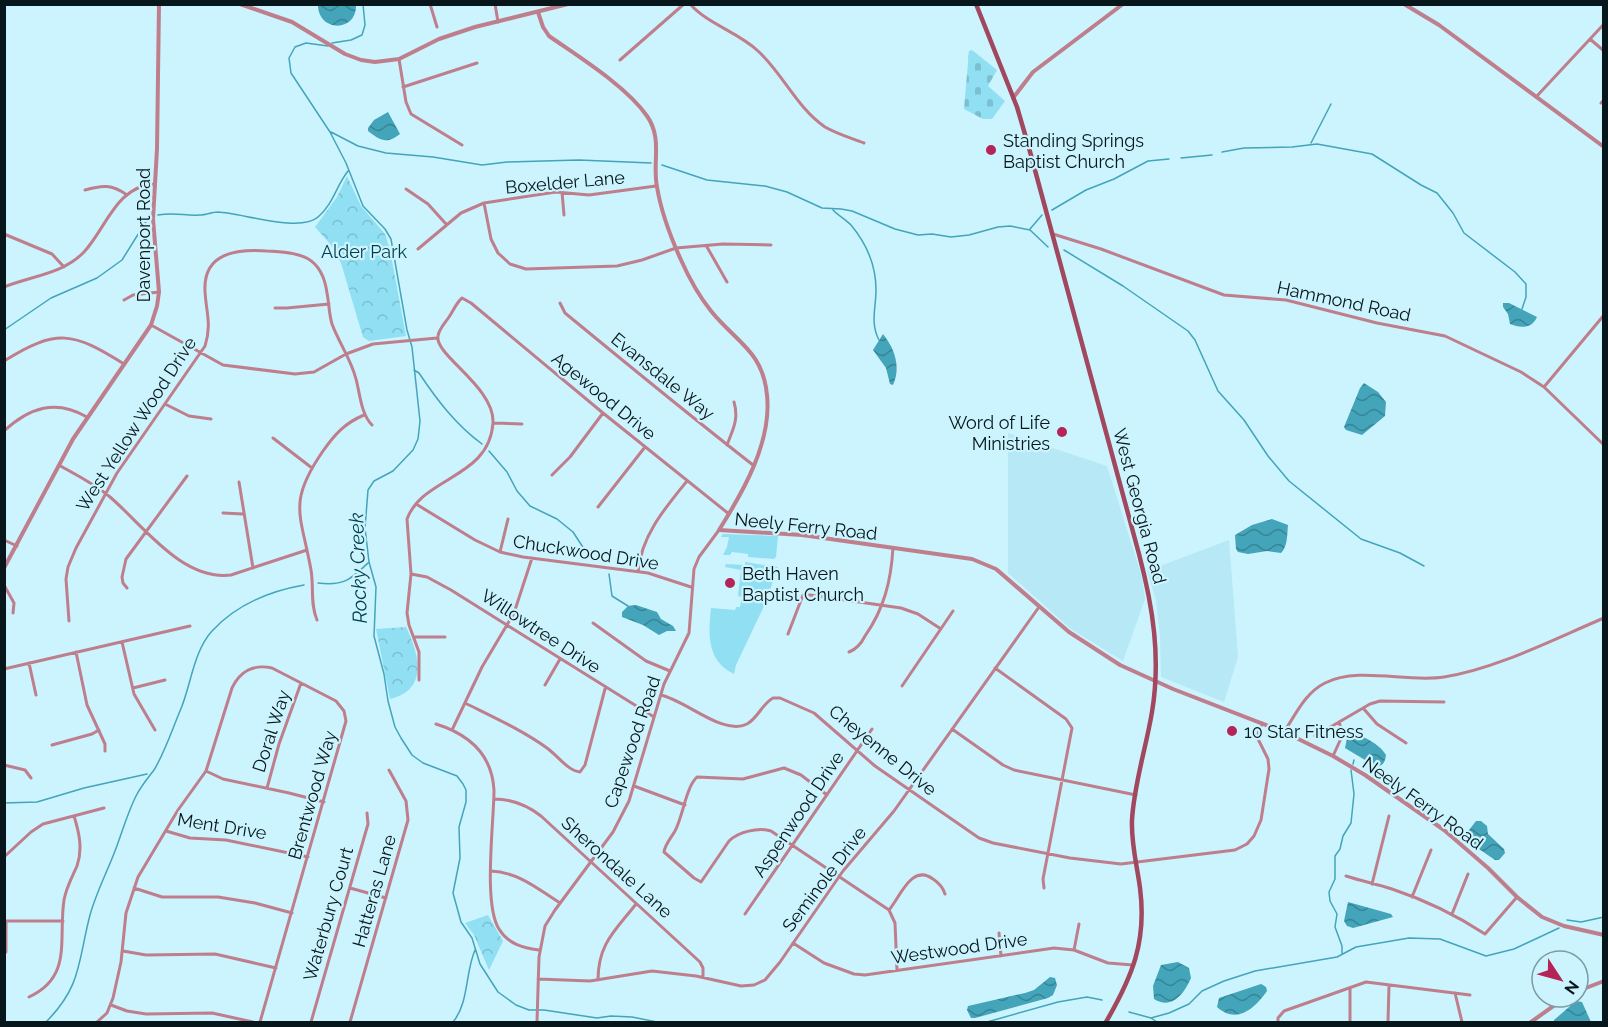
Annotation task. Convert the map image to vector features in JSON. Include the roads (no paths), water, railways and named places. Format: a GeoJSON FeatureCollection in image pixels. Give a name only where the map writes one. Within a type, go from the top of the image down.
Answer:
{"type":"FeatureCollection","features":[{"type":"Feature","properties":{"kind":"main road","name":"West Georgia Road"},"geometry":{"type":"LineString","coordinates":[[976,4],[1013,98],[1053,234],[1148,585],[1156,638],[1152,714],[1132,820],[1142,931],[1135,965],[1106,1023]]}},
{"type":"Feature","properties":{"kind":"street","name":"Davenport Road"},"geometry":{"type":"LineString","coordinates":[[4,568],[87,417],[151,325],[157,306],[159,292],[153,219],[159,4]]}},
{"type":"Feature","properties":{"kind":"street"},"geometry":{"type":"LineString","coordinates":[[240,4],[292,22],[354,58],[368,62],[387,62],[399,59],[439,39],[568,4]]}},
{"type":"Feature","properties":{"kind":"street"},"geometry":{"type":"LineString","coordinates":[[430,4],[437,27]]}},
{"type":"Feature","properties":{"kind":"street"},"geometry":{"type":"LineString","coordinates":[[495,4],[498,22]]}},
{"type":"Feature","properties":{"kind":"street"},"geometry":{"type":"LineString","coordinates":[[621,60],[684,4]]}},
{"type":"Feature","properties":{"kind":"street"},"geometry":{"type":"LineString","coordinates":[[690,4],[713,23],[758,51],[798,99],[824,125],[864,143]]}},
{"type":"Feature","properties":{"kind":"street"},"geometry":{"type":"LineString","coordinates":[[1013,98],[1033,72],[1123,4]]}},
{"type":"Feature","properties":{"kind":"street"},"geometry":{"type":"LineString","coordinates":[[1404,4],[1440,25],[1604,147]]}},
{"type":"Feature","properties":{"kind":"street","name":"Neely Ferry Road"},"geometry":{"type":"LineString","coordinates":[[538,12],[549,36],[622,90],[648,118],[657,142],[656,186],[676,248],[687,273],[706,304],[753,354],[762,369],[767,393],[767,418],[763,439],[740,498],[719,530],[783,533],[980,561],[1004,575],[1069,632],[1108,658],[1155,682],[1284,732],[1333,756],[1392,793],[1444,830],[1517,897],[1550,921],[1604,935]]}},
{"type":"Feature","properties":{"kind":"street"},"geometry":{"type":"LineString","coordinates":[[1536,97],[1604,24]]}},
{"type":"Feature","properties":{"kind":"street"},"geometry":{"type":"LineString","coordinates":[[1590,39],[1604,51]]}},
{"type":"Feature","properties":{"kind":"street"},"geometry":{"type":"LineString","coordinates":[[399,59],[406,102],[411,114],[462,145]]}},
{"type":"Feature","properties":{"kind":"street"},"geometry":{"type":"LineString","coordinates":[[403,87],[477,63]]}},
{"type":"Feature","properties":{"kind":"street"},"geometry":{"type":"LineString","coordinates":[[4,287],[64,267],[86,249],[113,208],[127,195],[141,186],[155,184]]}},
{"type":"Feature","properties":{"kind":"street"},"geometry":{"type":"LineString","coordinates":[[85,190],[109,186],[120,189],[127,195]]}},
{"type":"Feature","properties":{"kind":"street","name":"Boxelder Lane"},"geometry":{"type":"LineString","coordinates":[[418,249],[461,213],[484,203],[562,192],[586,196],[656,186]]}},
{"type":"Feature","properties":{"kind":"street"},"geometry":{"type":"LineString","coordinates":[[406,189],[428,204],[446,224]]}},
{"type":"Feature","properties":{"kind":"street"},"geometry":{"type":"LineString","coordinates":[[562,192],[564,215]]}},
{"type":"Feature","properties":{"kind":"street"},"geometry":{"type":"LineString","coordinates":[[484,203],[494,247],[504,260],[517,267],[533,269],[617,266],[676,248],[723,244],[771,245]]}},
{"type":"Feature","properties":{"kind":"street"},"geometry":{"type":"LineString","coordinates":[[4,234],[52,254],[64,267]]}},
{"type":"Feature","properties":{"kind":"street","name":"Hammond Road"},"geometry":{"type":"LineString","coordinates":[[1053,234],[1101,249],[1224,295],[1287,300],[1377,323],[1445,336],[1521,372],[1544,387],[1604,445]]}},
{"type":"Feature","properties":{"kind":"street"},"geometry":{"type":"LineString","coordinates":[[707,247],[727,282]]}},
{"type":"Feature","properties":{"kind":"street","name":"West Yellow Wood Drive"},"geometry":{"type":"LineString","coordinates":[[69,621],[65,591],[68,567],[105,493],[129,453],[206,346],[209,328],[205,292],[206,278],[216,261],[230,253],[250,250],[295,253],[306,256],[315,264],[322,275],[333,326],[354,372],[364,415]]}},
{"type":"Feature","properties":{"kind":"street"},"geometry":{"type":"LineString","coordinates":[[124,300],[133,295],[159,292]]}},
{"type":"Feature","properties":{"kind":"street","name":"Agewood Drive"},"geometry":{"type":"LineString","coordinates":[[437,338],[462,298],[471,303],[603,414],[729,514]]}},
{"type":"Feature","properties":{"kind":"street","name":"Evansdale Way"},"geometry":{"type":"LineString","coordinates":[[560,303],[565,313],[753,465]]}},
{"type":"Feature","properties":{"kind":"street"},"geometry":{"type":"LineString","coordinates":[[275,308],[329,304]]}},
{"type":"Feature","properties":{"kind":"street"},"geometry":{"type":"LineString","coordinates":[[1544,387],[1604,315]]}},
{"type":"Feature","properties":{"kind":"street"},"geometry":{"type":"LineString","coordinates":[[151,325],[200,354],[230,367],[301,374],[314,372],[346,354],[373,344],[437,338],[441,350],[465,371],[482,393],[490,408],[493,423],[487,446],[465,470],[428,493],[416,504],[408,515],[406,524],[411,574],[407,613],[420,656],[419,680]]}},
{"type":"Feature","properties":{"kind":"street"},"geometry":{"type":"LineString","coordinates":[[4,361],[41,341],[64,337],[87,342],[124,364]]}},
{"type":"Feature","properties":{"kind":"street"},"geometry":{"type":"LineString","coordinates":[[727,445],[736,423],[737,413],[734,402]]}},
{"type":"Feature","properties":{"kind":"street"},"geometry":{"type":"LineString","coordinates":[[165,404],[189,416],[212,419]]}},
{"type":"Feature","properties":{"kind":"street"},"geometry":{"type":"LineString","coordinates":[[4,431],[24,416],[47,407],[67,408],[87,417]]}},
{"type":"Feature","properties":{"kind":"street"},"geometry":{"type":"LineString","coordinates":[[552,475],[570,457],[603,414]]}},
{"type":"Feature","properties":{"kind":"street"},"geometry":{"type":"LineString","coordinates":[[317,620],[313,610],[312,578],[300,518],[299,499],[304,481],[342,426],[364,415],[372,425]]}},
{"type":"Feature","properties":{"kind":"street"},"geometry":{"type":"LineString","coordinates":[[493,423],[522,424]]}},
{"type":"Feature","properties":{"kind":"street"},"geometry":{"type":"LineString","coordinates":[[273,438],[312,468]]}},
{"type":"Feature","properties":{"kind":"street"},"geometry":{"type":"LineString","coordinates":[[598,507],[645,447]]}},
{"type":"Feature","properties":{"kind":"street"},"geometry":{"type":"LineString","coordinates":[[59,465],[105,493],[145,531],[183,561],[204,572],[225,575],[307,550]]}},
{"type":"Feature","properties":{"kind":"street"},"geometry":{"type":"LineString","coordinates":[[127,588],[122,580],[124,564],[145,531],[187,476]]}},
{"type":"Feature","properties":{"kind":"street"},"geometry":{"type":"LineString","coordinates":[[638,572],[644,544],[656,522],[687,481]]}},
{"type":"Feature","properties":{"kind":"street"},"geometry":{"type":"LineString","coordinates":[[239,482],[253,568]]}},
{"type":"Feature","properties":{"kind":"street","name":"Chuckwood Drive"},"geometry":{"type":"LineString","coordinates":[[416,504],[475,540],[500,552],[652,574],[691,587]]}},
{"type":"Feature","properties":{"kind":"street"},"geometry":{"type":"LineString","coordinates":[[223,513],[243,514]]}},
{"type":"Feature","properties":{"kind":"street"},"geometry":{"type":"LineString","coordinates":[[500,552],[508,519]]}},
{"type":"Feature","properties":{"kind":"street","name":"Capewood Road"},"geometry":{"type":"LineString","coordinates":[[537,1023],[539,950],[545,926],[620,819],[634,786],[661,694],[689,633],[692,575],[697,562],[719,530]]}},
{"type":"Feature","properties":{"kind":"street"},"geometry":{"type":"LineString","coordinates":[[4,540],[17,546]]}},
{"type":"Feature","properties":{"kind":"street"},"geometry":{"type":"LineString","coordinates":[[849,652],[859,646],[884,604],[893,548]]}},
{"type":"Feature","properties":{"kind":"street"},"geometry":{"type":"LineString","coordinates":[[452,730],[482,667],[507,626],[522,592],[532,558]]}},
{"type":"Feature","properties":{"kind":"street","name":"Willowtree Drive"},"geometry":{"type":"LineString","coordinates":[[411,574],[433,579],[654,717]]}},
{"type":"Feature","properties":{"kind":"street"},"geometry":{"type":"LineString","coordinates":[[4,585],[14,603],[13,612]]}},
{"type":"Feature","properties":{"kind":"street"},"geometry":{"type":"LineString","coordinates":[[788,634],[803,595],[884,604],[912,611],[941,629]]}},
{"type":"Feature","properties":{"kind":"street","name":"Seminole Drive"},"geometry":{"type":"LineString","coordinates":[[538,979],[598,980],[652,971],[704,977],[741,986],[758,984],[772,974],[839,877],[890,816],[1039,607]]}},
{"type":"Feature","properties":{"kind":"street"},"geometry":{"type":"LineString","coordinates":[[902,686],[953,611]]}},
{"type":"Feature","properties":{"kind":"street"},"geometry":{"type":"LineString","coordinates":[[1284,732],[1308,697],[1319,687],[1333,680],[1352,677],[1432,679],[1455,675],[1498,662],[1604,618]]}},
{"type":"Feature","properties":{"kind":"street"},"geometry":{"type":"LineString","coordinates":[[593,623],[646,660],[670,672]]}},
{"type":"Feature","properties":{"kind":"street"},"geometry":{"type":"LineString","coordinates":[[4,669],[190,626]]}},
{"type":"Feature","properties":{"kind":"street"},"geometry":{"type":"LineString","coordinates":[[414,637],[445,638]]}},
{"type":"Feature","properties":{"kind":"street"},"geometry":{"type":"LineString","coordinates":[[122,642],[138,702],[155,730]]}},
{"type":"Feature","properties":{"kind":"street"},"geometry":{"type":"LineString","coordinates":[[76,652],[87,705],[105,744],[105,751]]}},
{"type":"Feature","properties":{"kind":"street"},"geometry":{"type":"LineString","coordinates":[[545,685],[560,659]]}},
{"type":"Feature","properties":{"kind":"street"},"geometry":{"type":"LineString","coordinates":[[28,663],[36,696]]}},
{"type":"Feature","properties":{"kind":"street","name":"Brentwood Way"},"geometry":{"type":"LineString","coordinates":[[97,1023],[111,1005],[123,951],[126,913],[141,869],[206,771],[232,688],[240,675],[248,669],[267,667],[336,701],[345,716],[346,725],[260,1023]]}},
{"type":"Feature","properties":{"kind":"street"},"geometry":{"type":"LineString","coordinates":[[995,668],[1070,723],[1072,733],[1048,854],[1044,888]]}},
{"type":"Feature","properties":{"kind":"street"},"geometry":{"type":"LineString","coordinates":[[133,688],[165,680]]}},
{"type":"Feature","properties":{"kind":"street","name":"Doral Way"},"geometry":{"type":"LineString","coordinates":[[267,788],[279,744],[301,683]]}},
{"type":"Feature","properties":{"kind":"street"},"geometry":{"type":"LineString","coordinates":[[465,703],[532,738],[553,752],[573,771],[580,772],[585,765],[605,688]]}},
{"type":"Feature","properties":{"kind":"street","name":"Cheyenne Drive"},"geometry":{"type":"LineString","coordinates":[[661,694],[679,700],[717,723],[730,727],[749,723],[766,702],[773,698],[780,698],[814,713],[875,766],[979,838],[1048,854],[1109,863],[1135,863],[1235,850],[1247,844],[1260,826],[1269,769],[1268,759],[1257,737],[1262,723]]}},
{"type":"Feature","properties":{"kind":"street"},"geometry":{"type":"LineString","coordinates":[[1315,736],[1380,701],[1444,702]]}},
{"type":"Feature","properties":{"kind":"street"},"geometry":{"type":"LineString","coordinates":[[1364,708],[1377,724],[1406,743]]}},
{"type":"Feature","properties":{"kind":"street"},"geometry":{"type":"LineString","coordinates":[[1333,756],[1343,734],[1339,722]]}},
{"type":"Feature","properties":{"kind":"street"},"geometry":{"type":"LineString","coordinates":[[436,724],[452,730],[477,748],[486,759],[494,778],[492,908],[499,929],[507,938],[515,944],[539,950]]}},
{"type":"Feature","properties":{"kind":"street","name":"Aspenwood Drive"},"geometry":{"type":"LineString","coordinates":[[745,914],[872,729]]}},
{"type":"Feature","properties":{"kind":"street"},"geometry":{"type":"LineString","coordinates":[[952,729],[1008,768],[1136,795]]}},
{"type":"Feature","properties":{"kind":"street"},"geometry":{"type":"LineString","coordinates":[[52,745],[99,730]]}},
{"type":"Feature","properties":{"kind":"street"},"geometry":{"type":"LineString","coordinates":[[4,765],[25,770],[31,778]]}},
{"type":"Feature","properties":{"kind":"street"},"geometry":{"type":"LineString","coordinates":[[827,795],[801,775],[784,768],[743,779],[697,777],[692,783],[681,819],[665,846],[664,852],[698,881],[704,880],[729,841],[737,835],[765,830],[889,910],[895,923],[897,970]]}},
{"type":"Feature","properties":{"kind":"street","name":"Hatteras Lane"},"geometry":{"type":"LineString","coordinates":[[350,1023],[409,814],[404,795],[389,770]]}},
{"type":"Feature","properties":{"kind":"street"},"geometry":{"type":"LineString","coordinates":[[206,771],[223,779],[324,802]]}},
{"type":"Feature","properties":{"kind":"street"},"geometry":{"type":"LineString","coordinates":[[634,786],[685,805]]}},
{"type":"Feature","properties":{"kind":"street","name":"Sherondale Lane"},"geometry":{"type":"LineString","coordinates":[[494,799],[513,801],[532,810],[700,962],[704,977]]}},
{"type":"Feature","properties":{"kind":"street"},"geometry":{"type":"LineString","coordinates":[[4,857],[40,826],[104,808]]}},
{"type":"Feature","properties":{"kind":"street","name":"Waterbury Court"},"geometry":{"type":"LineString","coordinates":[[311,1023],[368,824],[367,813]]}},
{"type":"Feature","properties":{"kind":"street"},"geometry":{"type":"LineString","coordinates":[[28,997],[45,987],[57,971],[62,956],[65,896],[80,852],[74,816]]}},
{"type":"Feature","properties":{"kind":"street"},"geometry":{"type":"LineString","coordinates":[[1372,884],[1389,816]]}},
{"type":"Feature","properties":{"kind":"street","name":"Ment Drive"},"geometry":{"type":"LineString","coordinates":[[166,831],[190,838],[226,840],[308,857]]}},
{"type":"Feature","properties":{"kind":"street"},"geometry":{"type":"LineString","coordinates":[[1412,897],[1431,850]]}},
{"type":"Feature","properties":{"kind":"street"},"geometry":{"type":"LineString","coordinates":[[491,871],[517,876],[560,903]]}},
{"type":"Feature","properties":{"kind":"street"},"geometry":{"type":"LineString","coordinates":[[889,910],[918,874],[926,874],[932,878],[941,886],[945,894]]}},
{"type":"Feature","properties":{"kind":"street"},"geometry":{"type":"LineString","coordinates":[[1452,914],[1468,874]]}},
{"type":"Feature","properties":{"kind":"street"},"geometry":{"type":"LineString","coordinates":[[1346,876],[1390,888],[1412,897],[1452,914],[1485,934],[1517,897]]}},
{"type":"Feature","properties":{"kind":"street"},"geometry":{"type":"LineString","coordinates":[[134,888],[156,896],[218,897],[255,903],[292,913]]}},
{"type":"Feature","properties":{"kind":"street"},"geometry":{"type":"LineString","coordinates":[[350,888],[386,898]]}},
{"type":"Feature","properties":{"kind":"street"},"geometry":{"type":"LineString","coordinates":[[598,980],[599,960],[605,943],[636,904]]}},
{"type":"Feature","properties":{"kind":"street"},"geometry":{"type":"LineString","coordinates":[[6,952],[5,921],[63,921]]}},
{"type":"Feature","properties":{"kind":"street"},"geometry":{"type":"LineString","coordinates":[[1074,950],[1079,924]]}},
{"type":"Feature","properties":{"kind":"street"},"geometry":{"type":"LineString","coordinates":[[999,933],[1001,956]]}},
{"type":"Feature","properties":{"kind":"street","name":"Westwood Drive"},"geometry":{"type":"LineString","coordinates":[[793,943],[824,963],[854,974],[868,975],[1054,948],[1074,950],[1108,963],[1135,965]]}},
{"type":"Feature","properties":{"kind":"street"},"geometry":{"type":"LineString","coordinates":[[123,951],[146,955],[215,954],[276,968]]}},
{"type":"Feature","properties":{"kind":"street"},"geometry":{"type":"LineString","coordinates":[[1278,1023],[1278,1018],[1284,1011],[1366,982],[1470,994]]}},
{"type":"Feature","properties":{"kind":"street"},"geometry":{"type":"LineString","coordinates":[[1388,1023],[1389,985]]}},
{"type":"Feature","properties":{"kind":"street"},"geometry":{"type":"LineString","coordinates":[[1350,988],[1350,1022]]}},
{"type":"Feature","properties":{"kind":"street"},"geometry":{"type":"LineString","coordinates":[[1455,993],[1462,1023]]}},
{"type":"Feature","properties":{"kind":"street"},"geometry":{"type":"LineString","coordinates":[[111,1005],[127,1011],[146,1014],[212,1012],[253,1023]]}},
{"type":"Feature","properties":{"kind":"street"},"geometry":{"type":"LineString","coordinates":[[1531,1023],[1550,1009]]}},
{"type":"Feature","properties":{"kind":"water"},"geometry":{"type":"Polygon","coordinates":[[[318,5],[356,5],[355,14],[350,21],[337,26],[324,20],[318,5]]]}},
{"type":"Feature","properties":{"kind":"water"},"geometry":{"type":"Polygon","coordinates":[[[388,112],[400,134],[383,140],[368,131],[368,128],[374,120],[388,112]]]}},
{"type":"Feature","properties":{"kind":"water"},"geometry":{"type":"Polygon","coordinates":[[[1503,303],[1509,303],[1537,317],[1529,326],[1510,324],[1503,303]]]}},
{"type":"Feature","properties":{"kind":"water"},"geometry":{"type":"Polygon","coordinates":[[[883,334],[891,346],[897,365],[893,385],[890,384],[886,368],[873,350],[883,334]]]}},
{"type":"Feature","properties":{"kind":"water"},"geometry":{"type":"Polygon","coordinates":[[[1364,383],[1378,392],[1386,402],[1385,416],[1362,435],[1346,430],[1344,427],[1364,383]]]}},
{"type":"Feature","properties":{"kind":"water"},"geometry":{"type":"Polygon","coordinates":[[[1272,519],[1288,525],[1286,543],[1281,553],[1238,552],[1235,535],[1252,525],[1272,519]]]}},
{"type":"Feature","properties":{"kind":"water"},"geometry":{"type":"Polygon","coordinates":[[[636,605],[657,612],[661,619],[673,626],[676,631],[667,631],[659,635],[643,625],[622,617],[622,612],[628,606],[636,605]]]}},
{"type":"Feature","properties":{"kind":"water"},"geometry":{"type":"Polygon","coordinates":[[[1351,733],[1380,747],[1386,755],[1380,766],[1375,766],[1345,748],[1348,734],[1351,733]]]}},
{"type":"Feature","properties":{"kind":"water"},"geometry":{"type":"Polygon","coordinates":[[[1476,821],[1481,821],[1487,826],[1488,834],[1504,849],[1505,853],[1499,860],[1495,860],[1466,840],[1466,834],[1476,821]]]}},
{"type":"Feature","properties":{"kind":"water"},"geometry":{"type":"Polygon","coordinates":[[[1348,902],[1391,914],[1393,917],[1353,928],[1347,926],[1344,921],[1348,902]]]}},
{"type":"Feature","properties":{"kind":"water"},"geometry":{"type":"Polygon","coordinates":[[[1178,962],[1189,968],[1191,978],[1185,990],[1177,999],[1166,1003],[1154,999],[1153,986],[1161,965],[1178,962]]]}},
{"type":"Feature","properties":{"kind":"water"},"geometry":{"type":"Polygon","coordinates":[[[1050,977],[1055,978],[1057,985],[1053,995],[1048,998],[975,1018],[971,1018],[967,1010],[968,1006],[1034,990],[1050,977]]]}},
{"type":"Feature","properties":{"kind":"water"},"geometry":{"type":"Polygon","coordinates":[[[1261,984],[1266,987],[1267,991],[1245,1012],[1232,1014],[1217,1007],[1219,998],[1261,984]]]}},
{"type":"Feature","properties":{"kind":"water"},"geometry":{"type":"Polygon","coordinates":[[[1567,1009],[1585,1009],[1591,1022],[1554,1022],[1567,1009]]]}},
{"type":"Feature","properties":{"kind":"waterway","name":"Rocky Creek"},"geometry":{"type":"LineString","coordinates":[[332,43],[351,40],[362,35],[365,25],[363,4]]}},
{"type":"Feature","properties":{"kind":"waterway","name":"Rocky Creek"},"geometry":{"type":"LineString","coordinates":[[328,46],[306,43],[295,47],[289,58],[291,73],[330,132],[346,163],[363,206],[385,229],[391,239],[412,347],[420,421],[418,439],[413,450],[393,471],[374,481],[368,490],[365,528],[369,562],[376,587],[374,636],[395,727],[412,755],[423,763],[457,776],[466,790],[466,802],[459,827],[460,858],[453,893],[461,922],[472,938],[480,964],[498,992],[516,1005],[529,1010],[597,1018],[632,1017],[657,1022]]}},
{"type":"Feature","properties":{"kind":"waterway"},"geometry":{"type":"LineString","coordinates":[[1311,143],[1331,104]]}},
{"type":"Feature","properties":{"kind":"waterway"},"geometry":{"type":"LineString","coordinates":[[331,132],[358,146],[386,153],[433,157],[482,165],[579,160],[651,163]]}},
{"type":"Feature","properties":{"kind":"waterway"},"geometry":{"type":"LineString","coordinates":[[1222,152],[1244,148],[1317,144],[1372,154],[1437,193],[1453,213],[1464,233],[1515,272],[1526,284],[1526,297],[1522,309]]}},
{"type":"Feature","properties":{"kind":"waterway"},"geometry":{"type":"LineString","coordinates":[[1181,158],[1212,155]]}},
{"type":"Feature","properties":{"kind":"waterway"},"geometry":{"type":"LineString","coordinates":[[1052,210],[1086,190],[1114,179],[1148,161],[1169,159]]}},
{"type":"Feature","properties":{"kind":"waterway"},"geometry":{"type":"LineString","coordinates":[[662,165],[707,180],[765,186],[787,192],[822,208],[852,211],[895,229],[918,235],[932,234],[951,237],[1010,226],[1030,230],[1048,247]]}},
{"type":"Feature","properties":{"kind":"waterway"},"geometry":{"type":"LineString","coordinates":[[158,215],[200,215],[218,212],[285,223],[310,221],[318,217],[328,206],[348,171]]}},
{"type":"Feature","properties":{"kind":"waterway"},"geometry":{"type":"LineString","coordinates":[[833,210],[851,225],[869,255],[876,281],[874,321],[879,340]]}},
{"type":"Feature","properties":{"kind":"waterway"},"geometry":{"type":"LineString","coordinates":[[1030,229],[1042,215]]}},
{"type":"Feature","properties":{"kind":"waterway"},"geometry":{"type":"LineString","coordinates":[[4,330],[51,298],[97,278],[122,260],[147,220]]}},
{"type":"Feature","properties":{"kind":"waterway"},"geometry":{"type":"LineString","coordinates":[[1064,250],[1123,286],[1188,331],[1195,340],[1218,391],[1244,420],[1268,456],[1289,481],[1361,539],[1400,553],[1424,566]]}},
{"type":"Feature","properties":{"kind":"waterway"},"geometry":{"type":"LineString","coordinates":[[414,370],[419,373],[455,420],[482,444]]}},
{"type":"Feature","properties":{"kind":"waterway"},"geometry":{"type":"LineString","coordinates":[[489,451],[507,472],[517,491],[530,506],[557,519],[573,532],[590,558]]}},
{"type":"Feature","properties":{"kind":"waterway"},"geometry":{"type":"LineString","coordinates":[[318,583],[334,584],[346,581],[368,563]]}},
{"type":"Feature","properties":{"kind":"waterway"},"geometry":{"type":"LineString","coordinates":[[609,574],[612,596],[628,606]]}},
{"type":"Feature","properties":{"kind":"waterway"},"geometry":{"type":"LineString","coordinates":[[46,1022],[58,1009],[73,984],[95,899],[133,803],[165,748],[184,701],[196,659],[206,639],[232,613],[243,606],[267,595],[304,585]]}},
{"type":"Feature","properties":{"kind":"waterway"},"geometry":{"type":"LineString","coordinates":[[1353,764],[1354,760]]}},
{"type":"Feature","properties":{"kind":"waterway"},"geometry":{"type":"LineString","coordinates":[[1342,953],[1342,946],[1335,927],[1337,914],[1330,901],[1329,892],[1335,879],[1335,856],[1351,823],[1354,794],[1351,770]]}},
{"type":"Feature","properties":{"kind":"waterway"},"geometry":{"type":"LineString","coordinates":[[4,803],[37,802],[84,788],[147,774]]}},
{"type":"Feature","properties":{"kind":"waterway"},"geometry":{"type":"LineString","coordinates":[[1567,920],[1581,922],[1604,917]]}},
{"type":"Feature","properties":{"kind":"waterway"},"geometry":{"type":"LineString","coordinates":[[1151,1018],[1189,1004],[1202,991],[1224,981],[1255,971],[1337,957],[1356,947],[1409,938],[1440,939],[1486,956],[1514,949],[1559,928]]}},
{"type":"Feature","properties":{"kind":"waterway"},"geometry":{"type":"LineString","coordinates":[[453,1022],[462,1006],[475,950]]}},
{"type":"Feature","properties":{"kind":"waterway","name":"Rocky Creek"},"geometry":{"type":"LineString","coordinates":[[987,1022],[1058,1002],[1087,997],[1102,1000]]}},
{"type":"Feature","properties":{"kind":"waterway","name":"Rocky Creek"},"geometry":{"type":"LineString","coordinates":[[1129,1012],[1157,1022]]}},
{"type":"Feature","properties":{"kind":"place","name":"Standing Springs Baptist Church"},"geometry":{"type":"Point","coordinates":[991,150]}},
{"type":"Feature","properties":{"kind":"place","name":"Word of Life Ministries"},"geometry":{"type":"Point","coordinates":[1062,432]}},
{"type":"Feature","properties":{"kind":"place","name":"Beth Haven Baptist Church"},"geometry":{"type":"Point","coordinates":[730,583]}},
{"type":"Feature","properties":{"kind":"place","name":"10 Star Fitness"},"geometry":{"type":"Point","coordinates":[1232,731]}},
{"type":"Feature","properties":{"kind":"park label","name":"Alder Park"},"geometry":{"type":"Point","coordinates":[364,251]}}]}
